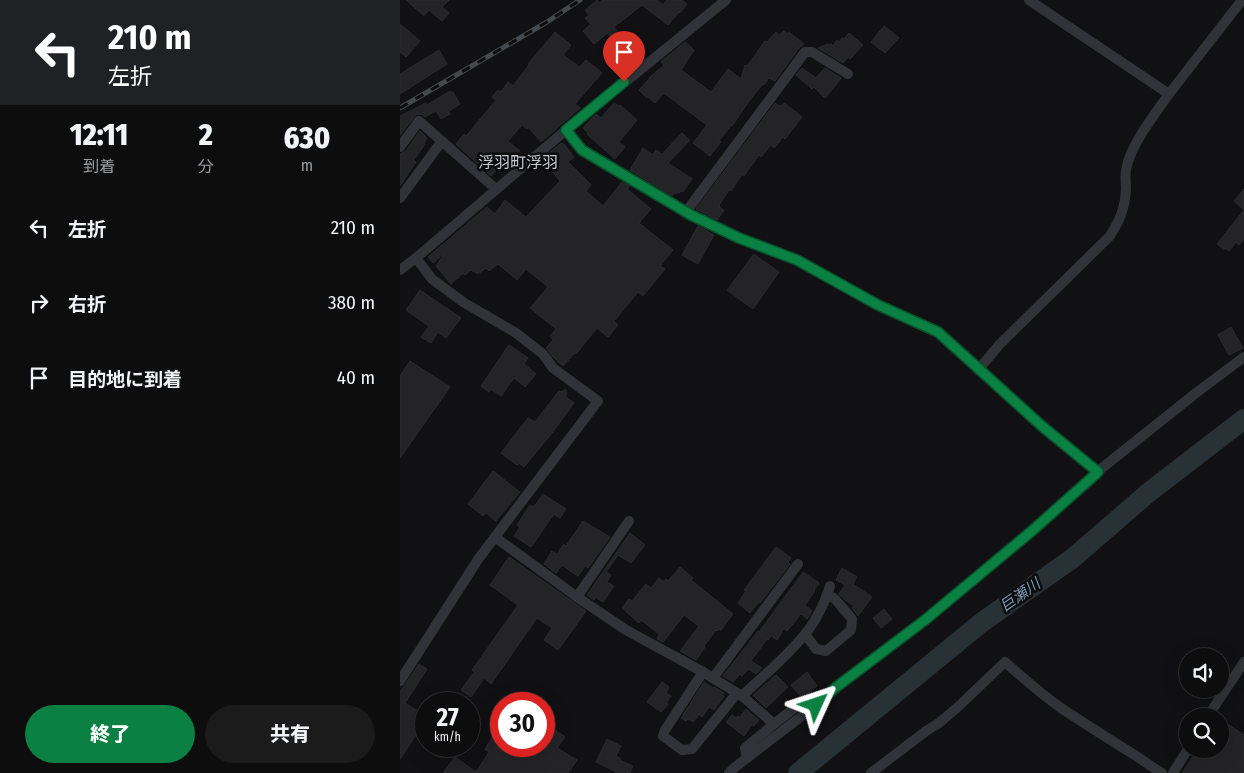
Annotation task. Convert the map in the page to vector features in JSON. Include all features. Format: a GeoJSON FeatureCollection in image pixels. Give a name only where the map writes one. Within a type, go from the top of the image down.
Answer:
{"type":"FeatureCollection","features":[{"type":"Feature","properties":{"kind":"street"},"geometry":{"type":"LineString","coordinates":[[400,270],[566,130],[726,0]]}},
{"type":"Feature","properties":{"kind":"street"},"geometry":{"type":"LineString","coordinates":[[1029,0],[1169,94]]}},
{"type":"Feature","properties":{"kind":"street"},"geometry":{"type":"LineString","coordinates":[[978,370],[1000,344],[1110,236],[1118,223],[1124,206],[1126,170],[1132,150],[1169,94],[1242,0]]}},
{"type":"Feature","properties":{"kind":"street"},"geometry":{"type":"LineString","coordinates":[[686,212],[805,52],[812,52],[848,74]]}},
{"type":"Feature","properties":{"kind":"street"},"geometry":{"type":"LineString","coordinates":[[400,147],[419,121],[496,189]]}},
{"type":"Feature","properties":{"kind":"street"},"geometry":{"type":"LineString","coordinates":[[566,130],[582,150],[686,212],[739,238],[797,260],[878,305],[938,332],[1043,427],[1098,472]]}},
{"type":"Feature","properties":{"kind":"street"},"geometry":{"type":"LineString","coordinates":[[400,198],[442,141]]}},
{"type":"Feature","properties":{"kind":"street"},"geometry":{"type":"LineString","coordinates":[[400,680],[479,558],[598,401],[553,368],[544,354],[516,333],[462,302],[432,279],[416,258]]}},
{"type":"Feature","properties":{"kind":"street"},"geometry":{"type":"LineString","coordinates":[[729,773],[835,688],[925,620],[1033,530],[1098,472],[1196,393],[1244,358]]}},
{"type":"Feature","properties":{"kind":"street"},"geometry":{"type":"LineString","coordinates":[[577,597],[629,521]]}},
{"type":"Feature","properties":{"kind":"street"},"geometry":{"type":"LineString","coordinates":[[495,537],[626,630],[703,672],[739,695],[774,724]]}},
{"type":"Feature","properties":{"kind":"street"},"geometry":{"type":"LineString","coordinates":[[713,678],[798,564]]}},
{"type":"Feature","properties":{"kind":"street"},"geometry":{"type":"LineString","coordinates":[[703,672],[663,736],[682,750],[692,749],[739,695],[795,646],[824,602],[828,590],[834,600],[852,618],[851,630],[826,651],[816,649],[804,634]]}},
{"type":"Feature","properties":{"kind":"street"},"geometry":{"type":"LineString","coordinates":[[871,773],[960,705],[1005,662],[1060,708],[1162,773]]}},
{"type":"Feature","properties":{"kind":"street"},"geometry":{"type":"LineString","coordinates":[[1213,708],[1244,662]]}},
{"type":"Feature","properties":{"kind":"street"},"geometry":{"type":"LineString","coordinates":[[747,758],[745,748],[797,706],[811,709]]}},
{"type":"Feature","properties":{"kind":"street"},"geometry":{"type":"LineString","coordinates":[[1173,773],[1182,758]]}},
{"type":"Feature","properties":{"kind":"building"},"geometry":{"type":"Polygon","coordinates":[[[406,0],[449,0],[442,7],[449,13],[442,21],[429,10],[424,16],[406,0]]]}},
{"type":"Feature","properties":{"kind":"building"},"geometry":{"type":"Polygon","coordinates":[[[597,0],[599,3],[603,0],[657,0],[663,5],[667,0],[682,0],[687,4],[668,25],[642,5],[614,27],[620,34],[613,40],[608,33],[594,44],[583,31],[591,24],[585,18],[589,15],[585,10],[597,0]]]}},
{"type":"Feature","properties":{"kind":"building"},"geometry":{"type":"Polygon","coordinates":[[[400,24],[420,41],[406,57],[400,52],[400,24]]]}},
{"type":"Feature","properties":{"kind":"building"},"geometry":{"type":"Polygon","coordinates":[[[884,26],[899,38],[885,53],[871,42],[884,26]]]}},
{"type":"Feature","properties":{"kind":"building"},"geometry":{"type":"Polygon","coordinates":[[[784,31],[788,34],[789,32],[804,44],[775,81],[769,78],[763,84],[719,141],[721,142],[710,156],[693,143],[707,125],[664,93],[655,103],[639,90],[664,65],[661,62],[685,42],[694,50],[681,70],[711,92],[728,69],[741,79],[745,65],[747,66],[765,41],[767,42],[776,32],[780,35],[784,31]]]}},
{"type":"Feature","properties":{"kind":"building"},"geometry":{"type":"Polygon","coordinates":[[[555,32],[571,45],[563,55],[580,67],[586,60],[602,73],[575,104],[580,108],[541,142],[528,127],[527,129],[522,125],[508,141],[520,151],[514,158],[510,155],[491,176],[456,144],[464,134],[466,136],[496,100],[492,97],[498,90],[501,92],[508,82],[513,86],[528,64],[555,32]]]}},
{"type":"Feature","properties":{"kind":"building"},"geometry":{"type":"Polygon","coordinates":[[[849,33],[863,45],[850,59],[848,57],[843,63],[818,48],[828,44],[833,46],[837,40],[839,42],[849,33]]]}},
{"type":"Feature","properties":{"kind":"building"},"geometry":{"type":"Polygon","coordinates":[[[439,50],[447,64],[400,94],[400,74],[439,50]]]}},
{"type":"Feature","properties":{"kind":"building"},"geometry":{"type":"Polygon","coordinates":[[[802,68],[816,78],[825,68],[841,78],[825,98],[814,87],[812,89],[796,75],[802,68]]]}},
{"type":"Feature","properties":{"kind":"building"},"geometry":{"type":"Polygon","coordinates":[[[450,91],[451,93],[453,92],[460,104],[449,111],[450,114],[441,119],[436,111],[425,117],[421,114],[416,115],[400,135],[400,116],[426,103],[427,105],[450,91]]]}},
{"type":"Feature","properties":{"kind":"building"},"geometry":{"type":"Polygon","coordinates":[[[614,103],[620,105],[637,120],[619,142],[625,147],[615,159],[587,134],[583,128],[596,114],[601,118],[614,103]]]}},
{"type":"Feature","properties":{"kind":"building"},"geometry":{"type":"Polygon","coordinates":[[[775,103],[782,106],[784,103],[802,117],[785,139],[783,137],[774,148],[771,145],[761,157],[759,155],[744,176],[742,174],[719,205],[724,210],[717,220],[696,209],[775,103]]]}},
{"type":"Feature","properties":{"kind":"building"},"geometry":{"type":"Polygon","coordinates":[[[420,131],[427,138],[425,144],[400,186],[400,154],[406,151],[420,131]]]}},
{"type":"Feature","properties":{"kind":"building"},"geometry":{"type":"Polygon","coordinates":[[[682,133],[690,140],[668,163],[692,179],[683,192],[674,193],[672,196],[630,170],[643,148],[653,155],[656,150],[662,154],[682,133]]]}},
{"type":"Feature","properties":{"kind":"building"},"geometry":{"type":"Polygon","coordinates":[[[561,143],[564,144],[574,157],[568,162],[591,185],[586,191],[603,206],[622,182],[630,186],[627,189],[651,209],[639,223],[673,250],[660,266],[665,269],[643,296],[638,292],[614,321],[618,325],[608,337],[597,328],[576,354],[563,366],[546,348],[553,340],[550,336],[556,329],[530,308],[548,287],[526,269],[517,280],[498,264],[489,271],[486,268],[478,274],[471,270],[465,275],[463,273],[451,284],[436,266],[445,253],[433,263],[428,257],[487,207],[495,214],[505,200],[526,217],[560,181],[542,159],[561,143]]]}},
{"type":"Feature","properties":{"kind":"building"},"geometry":{"type":"Polygon","coordinates":[[[1244,189],[1244,210],[1234,201],[1244,189]]]}},
{"type":"Feature","properties":{"kind":"building"},"geometry":{"type":"Polygon","coordinates":[[[1244,210],[1244,239],[1239,245],[1236,242],[1229,251],[1225,248],[1224,250],[1217,244],[1244,210]]]}},
{"type":"Feature","properties":{"kind":"building"},"geometry":{"type":"Polygon","coordinates":[[[698,226],[714,235],[698,264],[682,255],[698,226]]]}},
{"type":"Feature","properties":{"kind":"building"},"geometry":{"type":"Polygon","coordinates":[[[754,254],[779,272],[753,309],[727,290],[754,254]]]}},
{"type":"Feature","properties":{"kind":"building"},"geometry":{"type":"Polygon","coordinates":[[[420,290],[461,318],[446,338],[438,332],[431,343],[421,337],[429,326],[406,310],[420,290]]]}},
{"type":"Feature","properties":{"kind":"building"},"geometry":{"type":"Polygon","coordinates":[[[1231,327],[1243,348],[1229,355],[1218,335],[1231,327]]]}},
{"type":"Feature","properties":{"kind":"building"},"geometry":{"type":"Polygon","coordinates":[[[509,345],[528,358],[524,364],[536,374],[525,387],[514,378],[501,396],[491,389],[489,392],[481,386],[509,345]]]}},
{"type":"Feature","properties":{"kind":"building"},"geometry":{"type":"Polygon","coordinates":[[[410,361],[450,387],[400,458],[400,376],[410,361]]]}},
{"type":"Feature","properties":{"kind":"building"},"geometry":{"type":"Polygon","coordinates":[[[566,389],[566,397],[574,403],[524,467],[519,463],[517,465],[501,453],[528,418],[535,422],[559,391],[561,392],[566,389]]]}},
{"type":"Feature","properties":{"kind":"building"},"geometry":{"type":"Polygon","coordinates":[[[493,471],[520,492],[496,521],[486,513],[483,516],[468,504],[493,471]]]}},
{"type":"Feature","properties":{"kind":"building"},"geometry":{"type":"Polygon","coordinates":[[[543,494],[566,509],[560,518],[554,514],[531,547],[514,536],[520,527],[517,525],[530,505],[534,507],[543,494]]]}},
{"type":"Feature","properties":{"kind":"building"},"geometry":{"type":"Polygon","coordinates":[[[583,521],[610,537],[588,568],[585,566],[578,576],[562,565],[556,573],[544,564],[552,551],[557,554],[564,544],[566,546],[583,521]]]}},
{"type":"Feature","properties":{"kind":"building"},"geometry":{"type":"Polygon","coordinates":[[[630,533],[645,545],[631,563],[618,555],[606,572],[611,575],[607,582],[614,586],[603,602],[595,597],[594,600],[587,595],[630,533]]]}},
{"type":"Feature","properties":{"kind":"building"},"geometry":{"type":"Polygon","coordinates":[[[776,547],[791,558],[788,562],[790,564],[750,613],[738,603],[746,591],[744,590],[776,547]]]}},
{"type":"Feature","properties":{"kind":"building"},"geometry":{"type":"Polygon","coordinates":[[[509,557],[586,611],[558,650],[544,640],[552,628],[537,618],[491,684],[484,678],[474,692],[464,692],[461,690],[474,672],[472,670],[518,605],[490,585],[509,557]]]}},
{"type":"Feature","properties":{"kind":"building"},"geometry":{"type":"Polygon","coordinates":[[[680,567],[693,578],[691,580],[733,614],[721,630],[716,630],[696,660],[680,651],[699,626],[684,615],[663,642],[657,639],[659,634],[641,620],[639,623],[622,608],[629,599],[632,601],[646,584],[651,588],[659,578],[664,582],[666,579],[668,581],[680,567]]]}},
{"type":"Feature","properties":{"kind":"building"},"geometry":{"type":"Polygon","coordinates":[[[842,568],[857,577],[853,584],[872,597],[858,616],[852,608],[854,606],[839,594],[845,585],[836,580],[842,568]]]}},
{"type":"Feature","properties":{"kind":"building"},"geometry":{"type":"Polygon","coordinates":[[[803,572],[819,583],[805,605],[812,611],[807,619],[801,614],[787,631],[784,629],[777,640],[771,636],[767,639],[751,661],[762,668],[756,674],[748,669],[733,682],[723,676],[759,632],[803,572]]]}},
{"type":"Feature","properties":{"kind":"building"},"geometry":{"type":"Polygon","coordinates":[[[884,609],[892,619],[881,628],[873,618],[884,609]]]}},
{"type":"Feature","properties":{"kind":"building"},"geometry":{"type":"Polygon","coordinates":[[[419,664],[427,669],[405,703],[415,709],[415,736],[400,759],[400,692],[419,664]]]}},
{"type":"Feature","properties":{"kind":"building"},"geometry":{"type":"Polygon","coordinates":[[[807,672],[817,686],[802,698],[791,685],[807,672]]]}},
{"type":"Feature","properties":{"kind":"building"},"geometry":{"type":"Polygon","coordinates":[[[776,675],[788,687],[766,708],[753,695],[776,675]]]}},
{"type":"Feature","properties":{"kind":"building"},"geometry":{"type":"Polygon","coordinates":[[[662,682],[669,687],[666,693],[671,696],[666,703],[668,704],[661,712],[647,702],[662,682]]]}},
{"type":"Feature","properties":{"kind":"building"},"geometry":{"type":"Polygon","coordinates":[[[704,682],[724,693],[722,695],[724,696],[714,710],[709,707],[702,717],[699,714],[693,722],[688,719],[686,721],[681,718],[704,682]]]}},
{"type":"Feature","properties":{"kind":"building"},"geometry":{"type":"Polygon","coordinates":[[[746,709],[759,720],[754,726],[752,725],[744,736],[726,722],[732,715],[739,718],[746,709]]]}},
{"type":"Feature","properties":{"kind":"building"},"geometry":{"type":"Polygon","coordinates":[[[1229,725],[1244,735],[1244,773],[1182,773],[1192,758],[1229,758],[1229,725]]]}},
{"type":"Feature","properties":{"kind":"building"},"geometry":{"type":"Polygon","coordinates":[[[555,730],[565,737],[557,748],[577,760],[568,773],[443,773],[455,757],[476,772],[489,752],[485,749],[490,741],[490,757],[555,757],[555,730]]]}},
{"type":"Feature","properties":{"kind":"building"},"geometry":{"type":"Polygon","coordinates":[[[607,739],[621,746],[616,756],[633,766],[630,773],[618,773],[596,762],[607,739]]]}},
{"type":"Feature","properties":{"kind":"waterway","name":"巨瀬川"},"geometry":{"type":"LineString","coordinates":[[798,773],[981,623],[1073,558],[1148,493],[1244,419]]}},
{"type":"Feature","properties":{"kind":"railway"},"geometry":{"type":"LineString","coordinates":[[400,108],[547,22],[580,0]]}},
{"type":"Feature","properties":{"kind":"district","name":"浮羽町浮羽"},"geometry":{"type":"Point","coordinates":[518,162]}},
{"type":"Feature","properties":{"kind":"route"},"geometry":{"type":"LineString","coordinates":[[624,82],[566,130],[582,150],[691,215],[739,238],[786,254],[878,305],[938,332],[1043,427],[1098,472],[1033,530],[925,620],[835,688],[816,705]]}}]}
